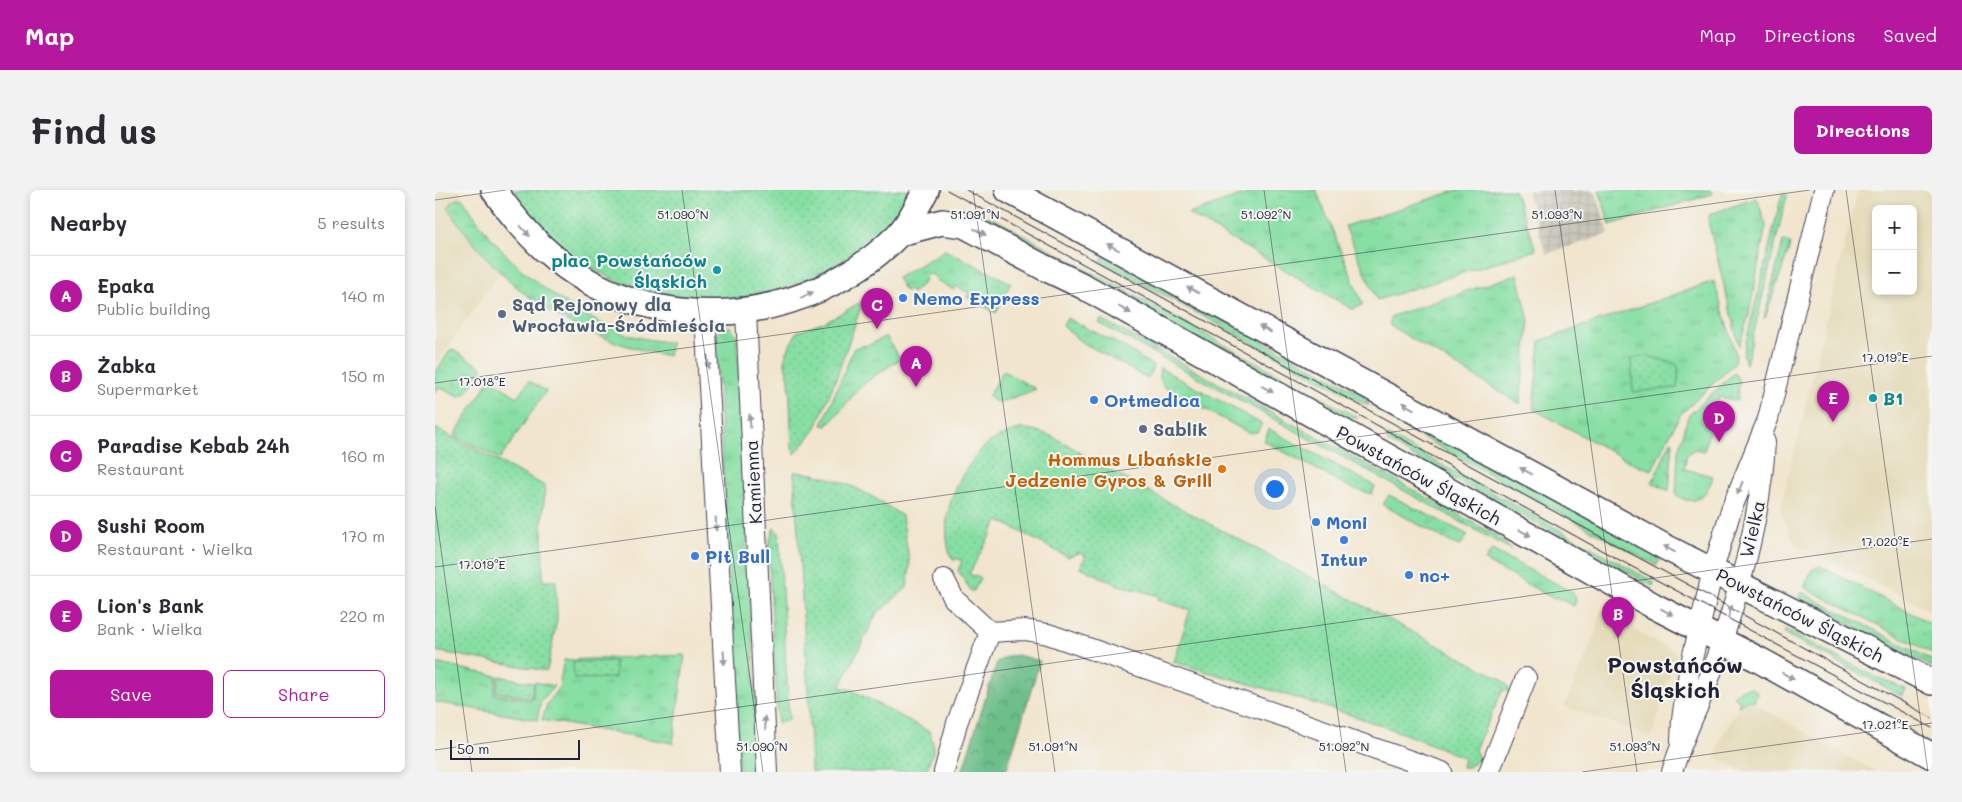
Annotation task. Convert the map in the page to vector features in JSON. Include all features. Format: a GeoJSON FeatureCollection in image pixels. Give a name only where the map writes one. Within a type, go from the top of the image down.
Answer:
{"type":"FeatureCollection","features":[{"type":"Feature","properties":{"kind":"main road"},"geometry":{"type":"LineString","coordinates":[[494,190],[529,236],[558,261],[583,278],[620,296],[660,308],[705,313],[746,312],[799,299],[840,280],[868,262],[900,233],[926,190]]}},
{"type":"Feature","properties":{"kind":"main road","name":"Powstańców Śląskich"},"geometry":{"type":"LineString","coordinates":[[1008,190],[1665,547],[1932,682]]}},
{"type":"Feature","properties":{"kind":"main road","name":"Powstańców Śląskich"},"geometry":{"type":"LineString","coordinates":[[900,233],[942,222],[958,223],[975,230],[1043,268],[1083,286],[1654,606],[1699,628],[1932,756]]}},
{"type":"Feature","properties":{"kind":"street","name":"Wielka"},"geometry":{"type":"LineString","coordinates":[[1681,741],[1682,718],[1689,672],[1713,570],[1731,510],[1766,427],[1825,190]]}},
{"type":"Feature","properties":{"kind":"street","name":"Kamienna"},"geometry":{"type":"LineString","coordinates":[[746,312],[767,772]]}},
{"type":"Feature","properties":{"kind":"street"},"geometry":{"type":"LineString","coordinates":[[705,313],[730,772]]}},
{"type":"Feature","properties":{"kind":"street","name":"Wielka"},"geometry":{"type":"LineString","coordinates":[[1672,772],[1681,741],[1695,714],[1721,640],[1756,521],[1762,484],[1766,427]]}},
{"type":"Feature","properties":{"kind":"street"},"geometry":{"type":"LineString","coordinates":[[944,579],[954,599],[990,632],[1025,630],[1048,634],[1442,772]]}},
{"type":"Feature","properties":{"kind":"street"},"geometry":{"type":"LineString","coordinates":[[944,772],[957,723],[990,632]]}},
{"type":"Feature","properties":{"kind":"street"},"geometry":{"type":"LineString","coordinates":[[1489,772],[1526,678]]}},
{"type":"Feature","properties":{"kind":"shaded area"},"geometry":{"type":"Polygon","coordinates":[[[435,190],[459,190],[480,224],[510,260],[435,366],[435,190]]]}},
{"type":"Feature","properties":{"kind":"shaded area"},"geometry":{"type":"Polygon","coordinates":[[[1527,190],[1595,190],[1609,234],[1546,254],[1527,190]]]}},
{"type":"Feature","properties":{"kind":"shaded area","name":"B1"},"geometry":{"type":"Polygon","coordinates":[[[1858,190],[1932,190],[1932,611],[1795,544],[1780,510],[1858,190]]]}},
{"type":"Feature","properties":{"kind":"shaded area"},"geometry":{"type":"Polygon","coordinates":[[[1601,610],[1676,652],[1652,737],[1564,706],[1595,635],[1601,610]]]}},
{"type":"Feature","properties":{"kind":"shaded area"},"geometry":{"type":"Polygon","coordinates":[[[1749,701],[1877,772],[1746,772],[1716,757],[1720,740],[1740,705],[1749,701]]]}},
{"type":"Feature","properties":{"kind":"green space"},"geometry":{"type":"Polygon","coordinates":[[[507,190],[915,190],[889,224],[857,251],[821,273],[782,289],[742,298],[700,299],[658,294],[617,281],[587,265],[549,239],[507,190]]]}},
{"type":"Feature","properties":{"kind":"green space"},"geometry":{"type":"Polygon","coordinates":[[[1258,190],[1316,190],[1363,305],[1352,309],[1188,214],[1258,190]]]}},
{"type":"Feature","properties":{"kind":"green space"},"geometry":{"type":"Polygon","coordinates":[[[1458,190],[1514,190],[1536,250],[1377,300],[1345,226],[1458,190]]]}},
{"type":"Feature","properties":{"kind":"green space"},"geometry":{"type":"Polygon","coordinates":[[[1599,190],[1710,190],[1712,194],[1610,225],[1599,190]]]}},
{"type":"Feature","properties":{"kind":"green space"},"geometry":{"type":"Polygon","coordinates":[[[1782,194],[1787,195],[1746,365],[1743,354],[1782,194]]]}},
{"type":"Feature","properties":{"kind":"green space"},"geometry":{"type":"Polygon","coordinates":[[[1757,198],[1766,225],[1749,315],[1739,346],[1708,221],[1710,214],[1757,198]]]}},
{"type":"Feature","properties":{"kind":"green space"},"geometry":{"type":"Polygon","coordinates":[[[457,199],[463,199],[501,249],[530,277],[546,289],[581,312],[614,330],[636,337],[671,343],[668,356],[632,347],[600,336],[570,323],[542,306],[492,264],[469,238],[448,208],[457,199]]]}},
{"type":"Feature","properties":{"kind":"green space"},"geometry":{"type":"Polygon","coordinates":[[[989,216],[1358,418],[1339,417],[985,223],[989,216]]]}},
{"type":"Feature","properties":{"kind":"green space"},"geometry":{"type":"Polygon","coordinates":[[[1783,241],[1791,243],[1764,318],[1783,241]]]}},
{"type":"Feature","properties":{"kind":"green space"},"geometry":{"type":"Polygon","coordinates":[[[945,250],[1011,283],[996,313],[967,297],[969,293],[956,286],[954,290],[938,281],[932,274],[926,275],[923,283],[912,293],[909,289],[905,291],[897,278],[945,250]]]}},
{"type":"Feature","properties":{"kind":"green space"},"geometry":{"type":"Polygon","coordinates":[[[1104,256],[1363,395],[1369,406],[1101,261],[1104,256]]]}},
{"type":"Feature","properties":{"kind":"green space"},"geometry":{"type":"Polygon","coordinates":[[[1518,274],[1529,321],[1520,404],[1389,325],[1392,316],[1518,274]]]}},
{"type":"Feature","properties":{"kind":"green space"},"geometry":{"type":"Polygon","coordinates":[[[1714,281],[1736,355],[1733,365],[1680,415],[1652,470],[1636,465],[1533,409],[1540,341],[1714,281]]]}},
{"type":"Feature","properties":{"kind":"green space"},"geometry":{"type":"Polygon","coordinates":[[[863,301],[837,376],[815,430],[795,454],[792,448],[789,380],[784,360],[790,345],[797,332],[825,322],[863,301]]]}},
{"type":"Feature","properties":{"kind":"green space"},"geometry":{"type":"Polygon","coordinates":[[[1067,318],[1126,348],[1153,366],[1148,379],[1080,341],[1063,326],[1067,318]]]}},
{"type":"Feature","properties":{"kind":"green space"},"geometry":{"type":"Polygon","coordinates":[[[1101,319],[1497,536],[1512,550],[1099,323],[1101,319]]]}},
{"type":"Feature","properties":{"kind":"green space"},"geometry":{"type":"Polygon","coordinates":[[[722,327],[731,327],[737,338],[759,772],[739,772],[716,335],[722,327]]]}},
{"type":"Feature","properties":{"kind":"green space"},"geometry":{"type":"Polygon","coordinates":[[[886,336],[900,359],[862,385],[827,426],[822,425],[854,348],[871,344],[886,336]]]}},
{"type":"Feature","properties":{"kind":"green space"},"geometry":{"type":"Polygon","coordinates":[[[451,349],[483,368],[465,394],[459,396],[439,387],[435,392],[435,373],[451,349]]]}},
{"type":"Feature","properties":{"kind":"green space"},"geometry":{"type":"Polygon","coordinates":[[[1647,356],[1676,364],[1679,369],[1677,388],[1633,392],[1631,359],[1647,356]]]}},
{"type":"Feature","properties":{"kind":"green space"},"geometry":{"type":"Polygon","coordinates":[[[1160,368],[1262,424],[1257,432],[1249,433],[1164,387],[1159,376],[1160,368]]]}},
{"type":"Feature","properties":{"kind":"green space"},"geometry":{"type":"Polygon","coordinates":[[[1003,371],[1036,389],[999,403],[988,397],[1003,371]]]}},
{"type":"Feature","properties":{"kind":"green space"},"geometry":{"type":"Polygon","coordinates":[[[1734,373],[1739,380],[1737,401],[1719,397],[1704,451],[1695,449],[1687,454],[1684,469],[1713,476],[1711,483],[1704,494],[1695,500],[1683,499],[1676,495],[1678,452],[1688,416],[1734,373]]]}},
{"type":"Feature","properties":{"kind":"green space"},"geometry":{"type":"Polygon","coordinates":[[[490,379],[517,397],[529,381],[546,391],[500,459],[454,436],[490,379]]]}},
{"type":"Feature","properties":{"kind":"green space"},"geometry":{"type":"Polygon","coordinates":[[[1395,417],[1410,421],[1659,556],[1660,560],[1657,565],[1646,560],[1393,421],[1395,417]]]}},
{"type":"Feature","properties":{"kind":"green space"},"geometry":{"type":"Polygon","coordinates":[[[435,428],[545,486],[542,527],[543,581],[556,581],[557,619],[547,671],[435,651],[435,428]]]}},
{"type":"Feature","properties":{"kind":"green space"},"geometry":{"type":"Polygon","coordinates":[[[1020,429],[1042,433],[1063,442],[1103,467],[1501,679],[1507,685],[1510,692],[1503,690],[1475,749],[1479,759],[1469,767],[1462,767],[1464,758],[1429,743],[1357,717],[1174,662],[1190,610],[1158,600],[1159,596],[1118,585],[1080,567],[1086,556],[1079,553],[1068,557],[1002,522],[998,521],[969,574],[980,578],[974,591],[971,591],[958,570],[962,561],[956,558],[954,561],[948,548],[947,526],[951,501],[961,477],[976,455],[997,438],[1020,429]]]}},
{"type":"Feature","properties":{"kind":"green space"},"geometry":{"type":"Polygon","coordinates":[[[1269,429],[1375,486],[1372,494],[1351,488],[1264,441],[1269,429]]]}},
{"type":"Feature","properties":{"kind":"green space"},"geometry":{"type":"Polygon","coordinates":[[[1387,435],[1649,579],[1654,582],[1653,586],[1403,451],[1388,442],[1387,435]]]}},
{"type":"Feature","properties":{"kind":"green space"},"geometry":{"type":"Polygon","coordinates":[[[1671,441],[1673,442],[1669,491],[1652,483],[1671,441]]]}},
{"type":"Feature","properties":{"kind":"green space"},"geometry":{"type":"Polygon","coordinates":[[[794,472],[824,476],[851,486],[865,492],[902,516],[910,566],[907,588],[877,613],[840,687],[852,690],[930,732],[934,748],[926,772],[811,772],[808,692],[794,472]]]}},
{"type":"Feature","properties":{"kind":"green space"},"geometry":{"type":"Polygon","coordinates":[[[1389,495],[1468,535],[1460,546],[1452,543],[1383,505],[1389,495]]]}},
{"type":"Feature","properties":{"kind":"green space"},"geometry":{"type":"Polygon","coordinates":[[[774,528],[779,533],[789,719],[778,724],[768,545],[774,528]]]}},
{"type":"Feature","properties":{"kind":"green space"},"geometry":{"type":"Polygon","coordinates":[[[1492,550],[1572,592],[1576,599],[1574,606],[1556,597],[1554,599],[1485,561],[1492,550]]]}},
{"type":"Feature","properties":{"kind":"green space"},"geometry":{"type":"Polygon","coordinates":[[[1820,566],[1932,624],[1932,653],[1804,587],[1812,570],[1820,566]]]}},
{"type":"Feature","properties":{"kind":"green space"},"geometry":{"type":"Polygon","coordinates":[[[1801,592],[1932,660],[1932,667],[1798,598],[1801,592]]]}},
{"type":"Feature","properties":{"kind":"green space"},"geometry":{"type":"Polygon","coordinates":[[[1786,630],[1876,677],[1906,689],[1902,696],[1783,633],[1786,630]]]}},
{"type":"Feature","properties":{"kind":"green space"},"geometry":{"type":"Polygon","coordinates":[[[685,655],[673,743],[542,720],[547,704],[559,687],[564,660],[685,655]]]}},
{"type":"Feature","properties":{"kind":"green space"},"geometry":{"type":"Polygon","coordinates":[[[1018,655],[1040,661],[1006,772],[962,772],[997,662],[1008,656],[1018,655]]]}},
{"type":"Feature","properties":{"kind":"green space"},"geometry":{"type":"Polygon","coordinates":[[[615,661],[615,678],[574,679],[573,662],[615,661]]]}},
{"type":"Feature","properties":{"kind":"green space"},"geometry":{"type":"Polygon","coordinates":[[[435,663],[497,676],[494,694],[532,700],[535,682],[554,686],[541,701],[537,720],[435,702],[435,663]]]}},
{"type":"Feature","properties":{"kind":"green space"},"geometry":{"type":"Polygon","coordinates":[[[499,676],[534,683],[531,698],[496,692],[499,676]]]}},
{"type":"Feature","properties":{"kind":"green space"},"geometry":{"type":"Polygon","coordinates":[[[1752,688],[1758,693],[1754,702],[1749,700],[1738,706],[1740,700],[1733,697],[1741,690],[1752,688]]]}},
{"type":"Feature","properties":{"kind":"tram line"},"geometry":{"type":"LineString","coordinates":[[947,190],[1298,381],[1586,542],[1932,728]]}},
{"type":"Feature","properties":{"kind":"tram line"},"geometry":{"type":"LineString","coordinates":[[966,190],[1932,718]]}},
{"type":"Feature","properties":{"kind":"place","name":"plac Powstańców Śląskich"},"geometry":{"type":"Point","coordinates":[717,270]}},
{"type":"Feature","properties":{"kind":"place","name":"Nemo Express"},"geometry":{"type":"Point","coordinates":[903,298]}},
{"type":"Feature","properties":{"kind":"place","name":"Sąd Rejonowy dla Wrocławia-Śródmieścia"},"geometry":{"type":"Point","coordinates":[502,314]}},
{"type":"Feature","properties":{"kind":"place","name":"Paradise Kebab 24h"},"geometry":{"type":"Point","coordinates":[877,329]}},
{"type":"Feature","properties":{"kind":"place","name":"Epaka"},"geometry":{"type":"Point","coordinates":[916,387]}},
{"type":"Feature","properties":{"kind":"place","name":"B1"},"geometry":{"type":"Point","coordinates":[1873,398]}},
{"type":"Feature","properties":{"kind":"place","name":"Ortmedica"},"geometry":{"type":"Point","coordinates":[1094,400]}},
{"type":"Feature","properties":{"kind":"place","name":"Lion's Bank"},"geometry":{"type":"Point","coordinates":[1833,422]}},
{"type":"Feature","properties":{"kind":"place","name":"Sablik"},"geometry":{"type":"Point","coordinates":[1143,429]}},
{"type":"Feature","properties":{"kind":"place","name":"Sushi Room"},"geometry":{"type":"Point","coordinates":[1719,442]}},
{"type":"Feature","properties":{"kind":"place","name":"Hommus Libańskie Jedzenie Gyros & Grill"},"geometry":{"type":"Point","coordinates":[1222,469]}},
{"type":"Feature","properties":{"kind":"place","name":"Moni"},"geometry":{"type":"Point","coordinates":[1316,522]}},
{"type":"Feature","properties":{"kind":"place","name":"Intur"},"geometry":{"type":"Point","coordinates":[1344,540]}},
{"type":"Feature","properties":{"kind":"place","name":"Pit Bull"},"geometry":{"type":"Point","coordinates":[695,556]}},
{"type":"Feature","properties":{"kind":"place","name":"nc+"},"geometry":{"type":"Point","coordinates":[1409,575]}},
{"type":"Feature","properties":{"kind":"place","name":"Żabka"},"geometry":{"type":"Point","coordinates":[1618,638]}},
{"type":"Feature","properties":{"kind":"district","name":"Powstańców Śląskich"},"geometry":{"type":"Point","coordinates":[1675,676]}}]}
